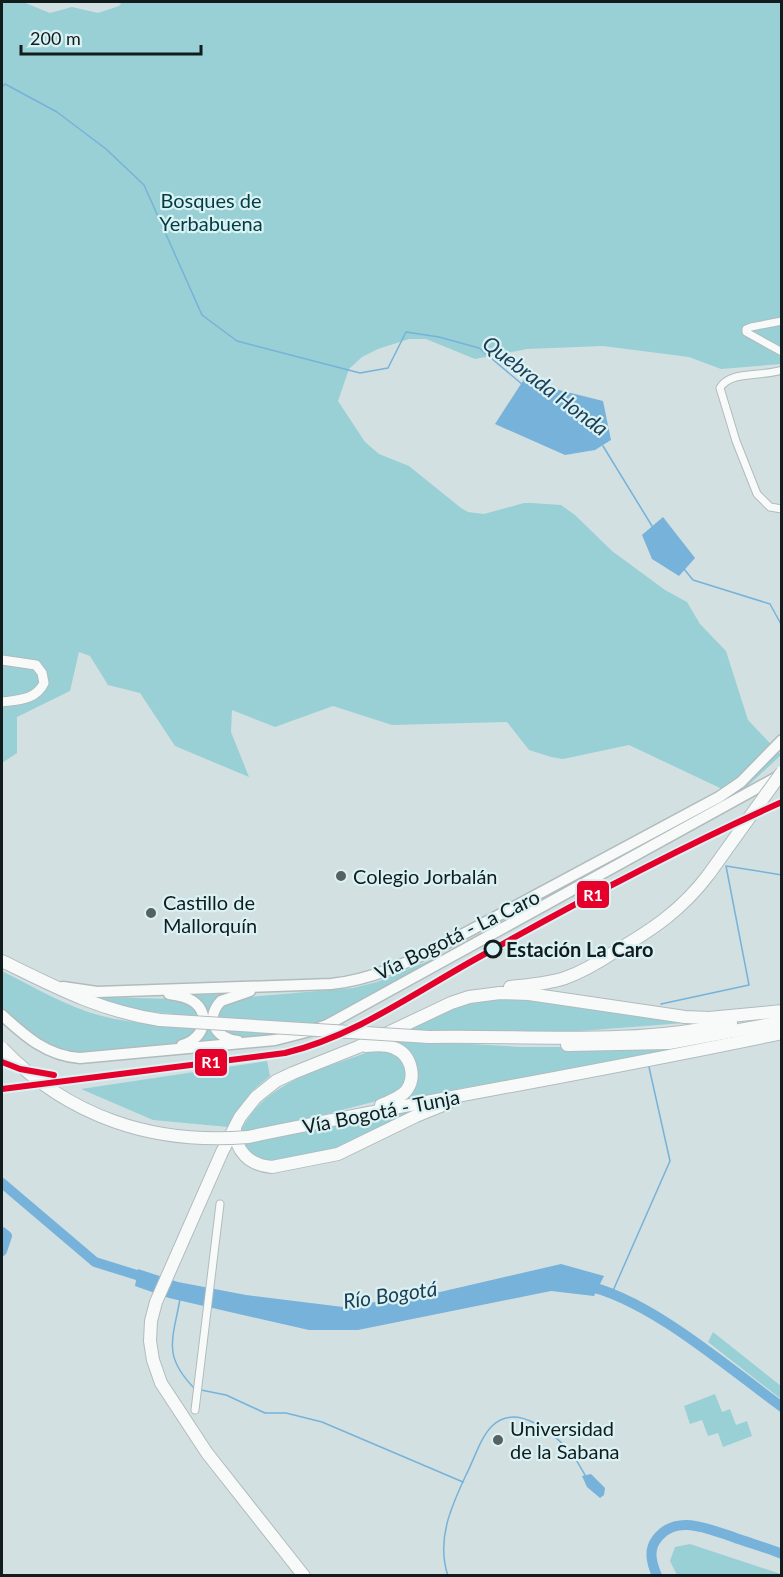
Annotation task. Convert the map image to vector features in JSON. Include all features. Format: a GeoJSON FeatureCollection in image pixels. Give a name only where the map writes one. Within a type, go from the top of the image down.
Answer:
{"type":"FeatureCollection","features":[{"type":"Feature","properties":{"kind":"highway"},"geometry":{"type":"LineString","coordinates":[[304,1575],[207,1453],[161,1383],[153,1360],[150,1341],[151,1321],[156,1302],[235,1126],[256,1097],[276,1081],[469,997],[504,988],[529,986],[565,978],[633,942],[675,913],[698,890],[782,773]]}},
{"type":"Feature","properties":{"kind":"highway"},"geometry":{"type":"LineString","coordinates":[[2,961],[51,985],[115,1011],[160,1020],[517,1044],[650,1044],[690,1040],[782,1022]]}},
{"type":"Feature","properties":{"kind":"highway"},"geometry":{"type":"LineString","coordinates":[[469,997],[500,993],[529,994],[698,1018],[782,1011]]}},
{"type":"Feature","properties":{"kind":"highway"},"geometry":{"type":"LineString","coordinates":[[429,1037],[570,1037],[663,1033],[721,1025],[782,1011]]}},
{"type":"Feature","properties":{"kind":"highway","name":"Vía Bogotá - Tunja"},"geometry":{"type":"LineString","coordinates":[[2,1048],[29,1074],[48,1088],[110,1120],[144,1130],[201,1139],[248,1137],[358,1114],[613,1068],[782,1033]]}},
{"type":"Feature","properties":{"kind":"highway"},"geometry":{"type":"LineString","coordinates":[[358,1047],[373,1045],[394,1048],[402,1052],[408,1060],[412,1076],[406,1090],[401,1095],[358,1114]]}},
{"type":"Feature","properties":{"kind":"highway"},"geometry":{"type":"LineString","coordinates":[[235,1126],[237,1144],[246,1158],[262,1166],[278,1166],[338,1154],[435,1108],[510,1087]]}},
{"type":"Feature","properties":{"kind":"main road","name":"Vía Bogotá - La Caro"},"geometry":{"type":"LineString","coordinates":[[51,985],[97,992],[265,987],[356,981],[384,972],[422,956],[730,790],[752,772],[782,740]]}},
{"type":"Feature","properties":{"kind":"main road","name":"Vía Bogotá - La Caro"},"geometry":{"type":"LineString","coordinates":[[2,1015],[31,1041],[61,1056],[80,1058],[257,1042],[293,1036],[327,1025],[782,773]]}},
{"type":"Feature","properties":{"kind":"main road"},"geometry":{"type":"LineString","coordinates":[[257,1042],[235,1041],[220,1035],[214,1029],[213,1014],[221,1001],[265,987]]}},
{"type":"Feature","properties":{"kind":"main road"},"geometry":{"type":"LineString","coordinates":[[125,1054],[188,1043],[195,1039],[203,1027],[202,1014],[189,999],[145,990]]}},
{"type":"Feature","properties":{"kind":"street"},"geometry":{"type":"LineString","coordinates":[[782,321],[751,327],[746,332],[782,352]]}},
{"type":"Feature","properties":{"kind":"street"},"geometry":{"type":"LineString","coordinates":[[782,370],[738,377],[726,381],[720,388],[736,441],[757,494],[770,507],[782,509]]}},
{"type":"Feature","properties":{"kind":"street"},"geometry":{"type":"LineString","coordinates":[[2,660],[36,665],[42,673],[44,683],[36,694],[25,699],[2,702]]}},
{"type":"Feature","properties":{"kind":"street"},"geometry":{"type":"LineString","coordinates":[[195,1410],[220,1204]]}},
{"type":"Feature","properties":{"kind":"green space","name":"Bosques de Yerbabuena"},"geometry":{"type":"Polygon","coordinates":[[[2,2],[23,2],[50,13],[72,7],[98,13],[119,6],[122,2],[781,2],[781,364],[721,369],[689,357],[603,346],[527,349],[475,359],[426,339],[409,339],[362,357],[349,369],[338,401],[365,442],[379,454],[409,466],[461,508],[468,512],[484,514],[524,503],[561,505],[575,515],[612,551],[665,590],[687,602],[700,624],[726,651],[748,720],[781,755],[737,796],[629,745],[563,759],[529,750],[507,722],[392,725],[333,706],[275,727],[232,710],[231,732],[249,777],[175,746],[140,693],[108,685],[90,656],[79,652],[70,691],[17,717],[17,753],[2,763],[2,2]]]}},
{"type":"Feature","properties":{"kind":"green space"},"geometry":{"type":"Polygon","coordinates":[[[450,952],[322,1023],[268,1037],[236,1038],[217,1027],[219,1007],[238,998],[353,988],[377,982],[450,952]]]}},
{"type":"Feature","properties":{"kind":"green space"},"geometry":{"type":"Polygon","coordinates":[[[2,971],[63,1002],[102,1016],[138,1023],[198,1028],[188,1040],[161,1047],[68,1054],[39,1041],[2,1011],[2,971]]]}},
{"type":"Feature","properties":{"kind":"green space"},"geometry":{"type":"Polygon","coordinates":[[[228,994],[210,1010],[224,1042],[194,1045],[207,1027],[186,995],[228,994]]]}},
{"type":"Feature","properties":{"kind":"green space"},"geometry":{"type":"Polygon","coordinates":[[[93,997],[179,999],[191,1003],[199,1017],[128,1009],[93,997]]]}},
{"type":"Feature","properties":{"kind":"green space"},"geometry":{"type":"Polygon","coordinates":[[[495,998],[526,999],[684,1023],[436,1042],[521,1047],[572,1047],[731,1037],[594,1066],[462,1088],[394,1103],[413,1089],[416,1084],[417,1070],[404,1046],[397,1042],[380,1042],[450,1010],[495,998]]]}},
{"type":"Feature","properties":{"kind":"green space"},"geometry":{"type":"Polygon","coordinates":[[[376,1049],[394,1052],[406,1066],[405,1085],[392,1097],[280,1126],[240,1132],[251,1114],[265,1099],[281,1088],[317,1070],[376,1049]]]}},
{"type":"Feature","properties":{"kind":"green space"},"geometry":{"type":"Polygon","coordinates":[[[267,1061],[270,1076],[252,1091],[228,1127],[153,1120],[81,1089],[267,1061]]]}},
{"type":"Feature","properties":{"kind":"green space"},"geometry":{"type":"Polygon","coordinates":[[[431,1102],[347,1146],[269,1164],[256,1161],[239,1141],[431,1102]]]}},
{"type":"Feature","properties":{"kind":"green space"},"geometry":{"type":"Polygon","coordinates":[[[713,1332],[781,1386],[781,1399],[708,1342],[713,1332]]]}},
{"type":"Feature","properties":{"kind":"green space"},"geometry":{"type":"Polygon","coordinates":[[[715,1394],[722,1412],[730,1409],[736,1425],[747,1421],[752,1436],[723,1447],[718,1433],[708,1436],[702,1420],[690,1424],[684,1406],[715,1394]]]}},
{"type":"Feature","properties":{"kind":"green space"},"geometry":{"type":"Polygon","coordinates":[[[690,1544],[781,1575],[677,1575],[670,1561],[675,1547],[690,1544]]]}},
{"type":"Feature","properties":{"kind":"water"},"geometry":{"type":"Polygon","coordinates":[[[528,373],[555,389],[603,401],[611,440],[595,450],[565,455],[495,424],[528,373]]]}},
{"type":"Feature","properties":{"kind":"water"},"geometry":{"type":"Polygon","coordinates":[[[663,517],[695,558],[679,576],[652,559],[642,535],[663,517]]]}},
{"type":"Feature","properties":{"kind":"water"},"geometry":{"type":"Polygon","coordinates":[[[561,1264],[604,1276],[594,1296],[551,1291],[358,1330],[309,1330],[169,1298],[135,1286],[138,1269],[178,1282],[246,1295],[343,1307],[440,1292],[561,1264]]]}},
{"type":"Feature","properties":{"kind":"water"},"geometry":{"type":"Polygon","coordinates":[[[591,1474],[605,1488],[604,1495],[600,1498],[587,1487],[582,1476],[591,1474]]]}},
{"type":"Feature","properties":{"kind":"waterway","name":"Quebrada Honda"},"geometry":{"type":"LineString","coordinates":[[2,87],[5,84],[57,112],[106,149],[144,185],[202,315],[237,341],[360,373],[388,368],[406,332],[439,337],[479,348],[523,385]]}},
{"type":"Feature","properties":{"kind":"waterway","name":"Quebrada Honda"},"geometry":{"type":"LineString","coordinates":[[603,446],[652,526]]}},
{"type":"Feature","properties":{"kind":"waterway","name":"Quebrada Honda"},"geometry":{"type":"LineString","coordinates":[[684,569],[693,580],[770,604],[782,626]]}},
{"type":"Feature","properties":{"kind":"waterway","name":"Quebrada Honda"},"geometry":{"type":"LineString","coordinates":[[661,1004],[749,985],[726,866],[782,875]]}},
{"type":"Feature","properties":{"kind":"waterway","name":"Quebrada Honda"},"geometry":{"type":"LineString","coordinates":[[612,1293],[670,1161],[649,1067]]}},
{"type":"Feature","properties":{"kind":"waterway","name":"Río Bogotá"},"geometry":{"type":"LineString","coordinates":[[2,1183],[95,1262],[150,1281]]}},
{"type":"Feature","properties":{"kind":"waterway","name":"Río Bogotá"},"geometry":{"type":"LineString","coordinates":[[2,1232],[7,1236],[2,1251]]}},
{"type":"Feature","properties":{"kind":"waterway","name":"Río Bogotá"},"geometry":{"type":"LineString","coordinates":[[584,1285],[635,1304],[661,1319],[782,1407]]}},
{"type":"Feature","properties":{"kind":"waterway"},"geometry":{"type":"LineString","coordinates":[[180,1299],[172,1346],[177,1366],[194,1388]]}},
{"type":"Feature","properties":{"kind":"waterway"},"geometry":{"type":"LineString","coordinates":[[201,1390],[226,1395],[265,1413],[286,1413],[322,1422],[463,1482]]}},
{"type":"Feature","properties":{"kind":"waterway"},"geometry":{"type":"LineString","coordinates":[[448,1576],[444,1550],[447,1524],[455,1499],[484,1437],[492,1426],[502,1419],[512,1417],[534,1422],[563,1444],[585,1475]]}},
{"type":"Feature","properties":{"kind":"waterway","name":"Río Bogotá"},"geometry":{"type":"LineString","coordinates":[[657,1576],[652,1558],[654,1544],[664,1532],[682,1525],[703,1527],[782,1554]]}},
{"type":"Feature","properties":{"kind":"transit line","name":"R1"},"geometry":{"type":"LineString","coordinates":[[2,1089],[285,1053],[337,1036],[386,1011],[518,935],[630,876],[782,802]]}},
{"type":"Feature","properties":{"kind":"transit line","name":"R1"},"geometry":{"type":"LineString","coordinates":[[2,1062],[20,1069],[54,1075]]}},
{"type":"Feature","properties":{"kind":"place","name":"Colegio Jorbalán"},"geometry":{"type":"Point","coordinates":[341,876]}},
{"type":"Feature","properties":{"kind":"place","name":"Castillo de Mallorquín"},"geometry":{"type":"Point","coordinates":[151,913]}},
{"type":"Feature","properties":{"kind":"place","name":"Estación La Caro"},"geometry":{"type":"Point","coordinates":[493,949]}},
{"type":"Feature","properties":{"kind":"place","name":"Universidad de la Sabana"},"geometry":{"type":"Point","coordinates":[498,1440]}}]}
